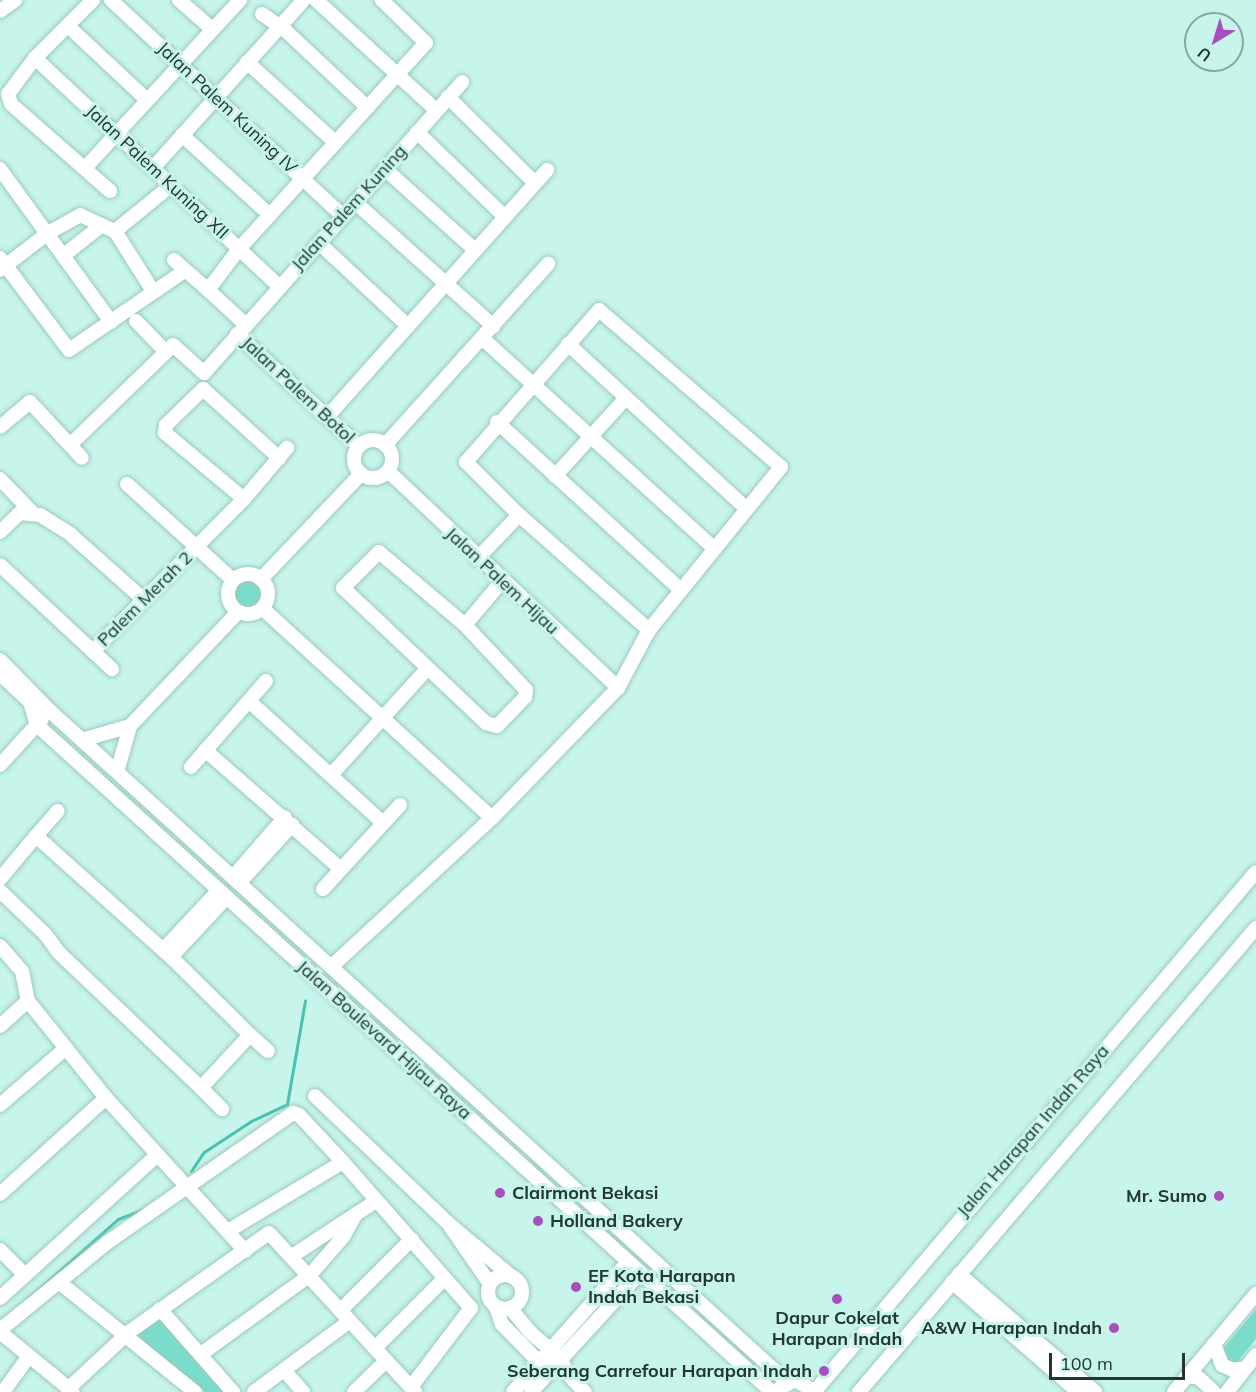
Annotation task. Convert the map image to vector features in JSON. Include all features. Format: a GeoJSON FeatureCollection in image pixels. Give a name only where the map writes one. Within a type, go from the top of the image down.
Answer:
{"type":"FeatureCollection","features":[{"type":"Feature","properties":{"kind":"street"},"geometry":{"type":"LineString","coordinates":[[0,11],[13,0]]}},
{"type":"Feature","properties":{"kind":"street"},"geometry":{"type":"LineString","coordinates":[[93,0],[35,58],[5,83],[11,104],[110,190]]}},
{"type":"Feature","properties":{"kind":"street","name":"Jalan Palem Kuning IV"},"geometry":{"type":"LineString","coordinates":[[111,0],[343,216]]}},
{"type":"Feature","properties":{"kind":"street"},"geometry":{"type":"LineString","coordinates":[[179,0],[212,29]]}},
{"type":"Feature","properties":{"kind":"street"},"geometry":{"type":"LineString","coordinates":[[85,168],[240,0]]}},
{"type":"Feature","properties":{"kind":"street"},"geometry":{"type":"LineString","coordinates":[[153,168],[214,97],[304,0]]}},
{"type":"Feature","properties":{"kind":"street"},"geometry":{"type":"LineString","coordinates":[[316,0],[436,110]]}},
{"type":"Feature","properties":{"kind":"street"},"geometry":{"type":"LineString","coordinates":[[208,290],[239,249],[399,75],[426,42],[382,0]]}},
{"type":"Feature","properties":{"kind":"street"},"geometry":{"type":"LineString","coordinates":[[262,14],[368,108]]}},
{"type":"Feature","properties":{"kind":"street"},"geometry":{"type":"LineString","coordinates":[[68,26],[147,100]]}},
{"type":"Feature","properties":{"kind":"street","name":"Jalan Palem Kuning XII"},"geometry":{"type":"LineString","coordinates":[[35,58],[279,286]]}},
{"type":"Feature","properties":{"kind":"street"},"geometry":{"type":"LineString","coordinates":[[247,62],[336,143]]}},
{"type":"Feature","properties":{"kind":"street","name":"Jalan Palem Kuning"},"geometry":{"type":"LineString","coordinates":[[165,351],[176,345],[203,374],[462,82]]}},
{"type":"Feature","properties":{"kind":"street"},"geometry":{"type":"LineString","coordinates":[[448,97],[535,183]]}},
{"type":"Feature","properties":{"kind":"street"},"geometry":{"type":"LineString","coordinates":[[417,132],[505,217]]}},
{"type":"Feature","properties":{"kind":"street"},"geometry":{"type":"LineString","coordinates":[[182,135],[270,215]]}},
{"type":"Feature","properties":{"kind":"street"},"geometry":{"type":"LineString","coordinates":[[0,169],[111,322]]}},
{"type":"Feature","properties":{"kind":"street"},"geometry":{"type":"LineString","coordinates":[[385,169],[475,250]]}},
{"type":"Feature","properties":{"kind":"street"},"geometry":{"type":"LineString","coordinates":[[327,417],[547,170]]}},
{"type":"Feature","properties":{"kind":"street"},"geometry":{"type":"LineString","coordinates":[[115,231],[163,192]]}},
{"type":"Feature","properties":{"kind":"street"},"geometry":{"type":"LineString","coordinates":[[355,202],[493,326]]}},
{"type":"Feature","properties":{"kind":"street"},"geometry":{"type":"LineString","coordinates":[[153,291],[115,231],[77,215],[2,264],[67,350],[73,350],[180,274]]}},
{"type":"Feature","properties":{"kind":"street"},"geometry":{"type":"LineString","coordinates":[[64,255],[102,225]]}},
{"type":"Feature","properties":{"kind":"street"},"geometry":{"type":"LineString","coordinates":[[319,243],[408,326]]}},
{"type":"Feature","properties":{"kind":"street","name":"Jalan Palem Botol"},"geometry":{"type":"LineString","coordinates":[[174,260],[208,290],[241,329],[327,417],[359,446]]}},
{"type":"Feature","properties":{"kind":"street"},"geometry":{"type":"LineString","coordinates":[[385,445],[548,264]]}},
{"type":"Feature","properties":{"kind":"street"},"geometry":{"type":"LineString","coordinates":[[332,967],[492,818],[618,688],[649,630],[747,509],[780,464],[603,311],[599,310],[497,422],[466,462],[519,514],[649,630]]}},
{"type":"Feature","properties":{"kind":"street"},"geometry":{"type":"LineString","coordinates":[[71,444],[165,351],[136,321]]}},
{"type":"Feature","properties":{"kind":"street"},"geometry":{"type":"LineString","coordinates":[[482,338],[715,549]]}},
{"type":"Feature","properties":{"kind":"street"},"geometry":{"type":"LineString","coordinates":[[568,344],[747,509]]}},
{"type":"Feature","properties":{"kind":"street","name":"Palem Merah 2"},"geometry":{"type":"LineString","coordinates":[[93,651],[244,500],[283,453],[202,389],[166,425],[165,433],[244,500]]}},
{"type":"Feature","properties":{"kind":"street"},"geometry":{"type":"LineString","coordinates":[[555,476],[626,398]]}},
{"type":"Feature","properties":{"kind":"street"},"geometry":{"type":"LineString","coordinates":[[0,427],[30,402],[82,458]]}},
{"type":"Feature","properties":{"kind":"street"},"geometry":{"type":"LineString","coordinates":[[497,422],[680,590]]}},
{"type":"Feature","properties":{"kind":"street"},"geometry":{"type":"LineString","coordinates":[[369,441],[385,445],[392,458],[388,471],[375,478],[361,474],[354,457],[359,446],[369,441]]}},
{"type":"Feature","properties":{"kind":"street","name":"Jalan Palem Hijau"},"geometry":{"type":"LineString","coordinates":[[388,471],[477,559],[618,688]]}},
{"type":"Feature","properties":{"kind":"street"},"geometry":{"type":"LineString","coordinates":[[261,579],[361,474]]}},
{"type":"Feature","properties":{"kind":"street"},"geometry":{"type":"LineString","coordinates":[[0,479],[32,512],[70,534],[143,599]]}},
{"type":"Feature","properties":{"kind":"street"},"geometry":{"type":"LineString","coordinates":[[128,483],[233,580]]}},
{"type":"Feature","properties":{"kind":"street"},"geometry":{"type":"LineString","coordinates":[[0,532],[15,516],[32,512]]}},
{"type":"Feature","properties":{"kind":"street"},"geometry":{"type":"LineString","coordinates":[[477,559],[519,514]]}},
{"type":"Feature","properties":{"kind":"street"},"geometry":{"type":"LineString","coordinates":[[379,552],[465,625],[526,690],[525,697],[492,726],[347,594],[345,584],[379,552]]}},
{"type":"Feature","properties":{"kind":"street"},"geometry":{"type":"LineString","coordinates":[[0,565],[112,669]]}},
{"type":"Feature","properties":{"kind":"street"},"geometry":{"type":"LineString","coordinates":[[247,574],[261,579],[268,594],[262,608],[251,614],[238,612],[228,600],[233,580],[247,574]]}},
{"type":"Feature","properties":{"kind":"street"},"geometry":{"type":"LineString","coordinates":[[465,625],[502,581]]}},
{"type":"Feature","properties":{"kind":"street"},"geometry":{"type":"LineString","coordinates":[[262,608],[492,818]]}},
{"type":"Feature","properties":{"kind":"street"},"geometry":{"type":"LineString","coordinates":[[117,772],[130,726],[238,612]]}},
{"type":"Feature","properties":{"kind":"street","name":"Jalan Boulevard Hijau Raya"},"geometry":{"type":"LineString","coordinates":[[0,660],[50,711],[658,1265],[781,1387]]}},
{"type":"Feature","properties":{"kind":"street"},"geometry":{"type":"LineString","coordinates":[[331,775],[427,669]]}},
{"type":"Feature","properties":{"kind":"street"},"geometry":{"type":"LineString","coordinates":[[0,674],[30,702],[37,725]]}},
{"type":"Feature","properties":{"kind":"street"},"geometry":{"type":"LineString","coordinates":[[191,767],[266,681]]}},
{"type":"Feature","properties":{"kind":"street"},"geometry":{"type":"LineString","coordinates":[[249,701],[383,823]]}},
{"type":"Feature","properties":{"kind":"street"},"geometry":{"type":"LineString","coordinates":[[0,765],[50,711]]}},
{"type":"Feature","properties":{"kind":"street","name":"Jalan Boulevard Hijau Raya"},"geometry":{"type":"LineString","coordinates":[[37,725],[772,1392]]}},
{"type":"Feature","properties":{"kind":"street"},"geometry":{"type":"LineString","coordinates":[[82,740],[130,726]]}},
{"type":"Feature","properties":{"kind":"street"},"geometry":{"type":"LineString","coordinates":[[205,750],[340,868]]}},
{"type":"Feature","properties":{"kind":"street"},"geometry":{"type":"LineString","coordinates":[[323,889],[400,805]]}},
{"type":"Feature","properties":{"kind":"street"},"geometry":{"type":"LineString","coordinates":[[146,824],[159,810]]}},
{"type":"Feature","properties":{"kind":"street"},"geometry":{"type":"LineString","coordinates":[[0,879],[58,812]]}},
{"type":"Feature","properties":{"kind":"street"},"geometry":{"type":"LineString","coordinates":[[236,880],[288,821]]}},
{"type":"Feature","properties":{"kind":"street"},"geometry":{"type":"LineString","coordinates":[[36,836],[167,953],[268,1051]]}},
{"type":"Feature","properties":{"kind":"street","name":"Jalan Harapan Indah Raya"},"geometry":{"type":"LineString","coordinates":[[814,1392],[1256,872]]}},
{"type":"Feature","properties":{"kind":"street"},"geometry":{"type":"LineString","coordinates":[[0,891],[45,934],[59,953],[222,1109]]}},
{"type":"Feature","properties":{"kind":"street"},"geometry":{"type":"LineString","coordinates":[[167,953],[223,894]]}},
{"type":"Feature","properties":{"kind":"street","name":"Jalan Harapan Indah Raya"},"geometry":{"type":"LineString","coordinates":[[859,1392],[1256,928]]}},
{"type":"Feature","properties":{"kind":"street"},"geometry":{"type":"LineString","coordinates":[[0,946],[22,971],[28,1001],[156,1156],[245,1251]]}},
{"type":"Feature","properties":{"kind":"street"},"geometry":{"type":"LineString","coordinates":[[0,1026],[28,1001]]}},
{"type":"Feature","properties":{"kind":"street"},"geometry":{"type":"LineString","coordinates":[[201,1088],[250,1035]]}},
{"type":"Feature","properties":{"kind":"street"},"geometry":{"type":"LineString","coordinates":[[404,1058],[415,1044]]}},
{"type":"Feature","properties":{"kind":"street"},"geometry":{"type":"LineString","coordinates":[[0,1105],[66,1048]]}},
{"type":"Feature","properties":{"kind":"street"},"geometry":{"type":"LineString","coordinates":[[315,1096],[449,1224],[511,1276],[522,1291],[520,1298],[503,1307]]}},
{"type":"Feature","properties":{"kind":"street"},"geometry":{"type":"LineString","coordinates":[[0,1194],[106,1098]]}},
{"type":"Feature","properties":{"kind":"street"},"geometry":{"type":"LineString","coordinates":[[256,1215],[269,1233],[413,1389],[471,1311],[470,1304],[444,1279],[412,1239],[343,1162],[293,1113],[184,1184],[0,1331],[16,1366],[71,1390],[125,1335],[269,1233]]}},
{"type":"Feature","properties":{"kind":"street"},"geometry":{"type":"LineString","coordinates":[[0,1298],[6,1286],[24,1274],[156,1156]]}},
{"type":"Feature","properties":{"kind":"street"},"geometry":{"type":"LineString","coordinates":[[228,1231],[343,1162]]}},
{"type":"Feature","properties":{"kind":"street"},"geometry":{"type":"LineString","coordinates":[[292,1256],[376,1201]]}},
{"type":"Feature","properties":{"kind":"street"},"geometry":{"type":"LineString","coordinates":[[201,1354],[310,1275],[343,1237],[356,1214]]}},
{"type":"Feature","properties":{"kind":"street"},"geometry":{"type":"LineString","coordinates":[[449,1224],[490,1284]]}},
{"type":"Feature","properties":{"kind":"street"},"geometry":{"type":"LineString","coordinates":[[254,1392],[284,1370],[345,1315],[412,1239]]}},
{"type":"Feature","properties":{"kind":"street"},"geometry":{"type":"LineString","coordinates":[[0,1250],[24,1274]]}},
{"type":"Feature","properties":{"kind":"street"},"geometry":{"type":"LineString","coordinates":[[513,1392],[545,1367],[556,1355],[628,1262]]}},
{"type":"Feature","properties":{"kind":"street"},"geometry":{"type":"LineString","coordinates":[[556,1355],[643,1275],[658,1265]]}},
{"type":"Feature","properties":{"kind":"street"},"geometry":{"type":"LineString","coordinates":[[511,1276],[498,1276],[490,1284],[488,1297],[503,1307],[556,1355],[567,1373],[585,1392]]}},
{"type":"Feature","properties":{"kind":"street"},"geometry":{"type":"LineString","coordinates":[[955,1278],[1078,1392]]}},
{"type":"Feature","properties":{"kind":"street"},"geometry":{"type":"LineString","coordinates":[[955,1278],[1095,1392]]}},
{"type":"Feature","properties":{"kind":"street"},"geometry":{"type":"LineString","coordinates":[[375,1348],[444,1279]]}},
{"type":"Feature","properties":{"kind":"street"},"geometry":{"type":"LineString","coordinates":[[59,1282],[195,1392]]}},
{"type":"Feature","properties":{"kind":"street"},"geometry":{"type":"LineString","coordinates":[[1174,1392],[1256,1294]]}},
{"type":"Feature","properties":{"kind":"street"},"geometry":{"type":"LineString","coordinates":[[503,1307],[502,1324],[545,1367],[567,1373]]}},
{"type":"Feature","properties":{"kind":"street"},"geometry":{"type":"LineString","coordinates":[[160,1309],[233,1392]]}},
{"type":"Feature","properties":{"kind":"street"},"geometry":{"type":"LineString","coordinates":[[1214,1344],[1222,1365],[1233,1370],[1245,1368]]}},
{"type":"Feature","properties":{"kind":"street"},"geometry":{"type":"LineString","coordinates":[[1227,1392],[1256,1355]]}},
{"type":"Feature","properties":{"kind":"street"},"geometry":{"type":"LineString","coordinates":[[354,1392],[386,1361]]}},
{"type":"Feature","properties":{"kind":"street"},"geometry":{"type":"LineString","coordinates":[[3,1392],[16,1366]]}},
{"type":"Feature","properties":{"kind":"street"},"geometry":{"type":"LineString","coordinates":[[531,1392],[545,1367]]}},
{"type":"Feature","properties":{"kind":"street"},"geometry":{"type":"LineString","coordinates":[[284,1370],[303,1392]]}},
{"type":"Feature","properties":{"kind":"street"},"geometry":{"type":"LineString","coordinates":[[1188,1376],[1199,1378],[1214,1392]]}},
{"type":"Feature","properties":{"kind":"street"},"geometry":{"type":"LineString","coordinates":[[781,1387],[795,1380],[814,1392]]}},
{"type":"Feature","properties":{"kind":"green space"},"geometry":{"type":"Polygon","coordinates":[[[248,574],[262,580],[268,594],[262,608],[248,614],[234,608],[228,594],[234,580],[248,574]]]}},
{"type":"Feature","properties":{"kind":"green space"},"geometry":{"type":"Polygon","coordinates":[[[1256,1309],[1256,1339],[1234,1366],[1222,1355],[1223,1349],[1256,1309]]]}},
{"type":"Feature","properties":{"kind":"green space"},"geometry":{"type":"Polygon","coordinates":[[[158,1315],[229,1392],[205,1392],[132,1335],[158,1315]]]}},
{"type":"Feature","properties":{"kind":"waterway"},"geometry":{"type":"LineString","coordinates":[[191,1171],[204,1152],[251,1121],[287,1104],[305,1001]]}},
{"type":"Feature","properties":{"kind":"waterway"},"geometry":{"type":"LineString","coordinates":[[18,1307],[118,1219],[146,1208]]}},
{"type":"Feature","properties":{"kind":"place","name":"Clairmont Bekasi"},"geometry":{"type":"Point","coordinates":[500,1193]}},
{"type":"Feature","properties":{"kind":"place","name":"Mr. Sumo"},"geometry":{"type":"Point","coordinates":[1219,1196]}},
{"type":"Feature","properties":{"kind":"place","name":"Holland Bakery"},"geometry":{"type":"Point","coordinates":[538,1221]}},
{"type":"Feature","properties":{"kind":"place","name":"EF Kota Harapan Indah Bekasi"},"geometry":{"type":"Point","coordinates":[576,1287]}},
{"type":"Feature","properties":{"kind":"place","name":"Dapur Cokelat Harapan Indah"},"geometry":{"type":"Point","coordinates":[837,1299]}},
{"type":"Feature","properties":{"kind":"place","name":"A&W Harapan Indah"},"geometry":{"type":"Point","coordinates":[1114,1328]}},
{"type":"Feature","properties":{"kind":"place","name":"Seberang Carrefour Harapan Indah"},"geometry":{"type":"Point","coordinates":[824,1371]}}]}
